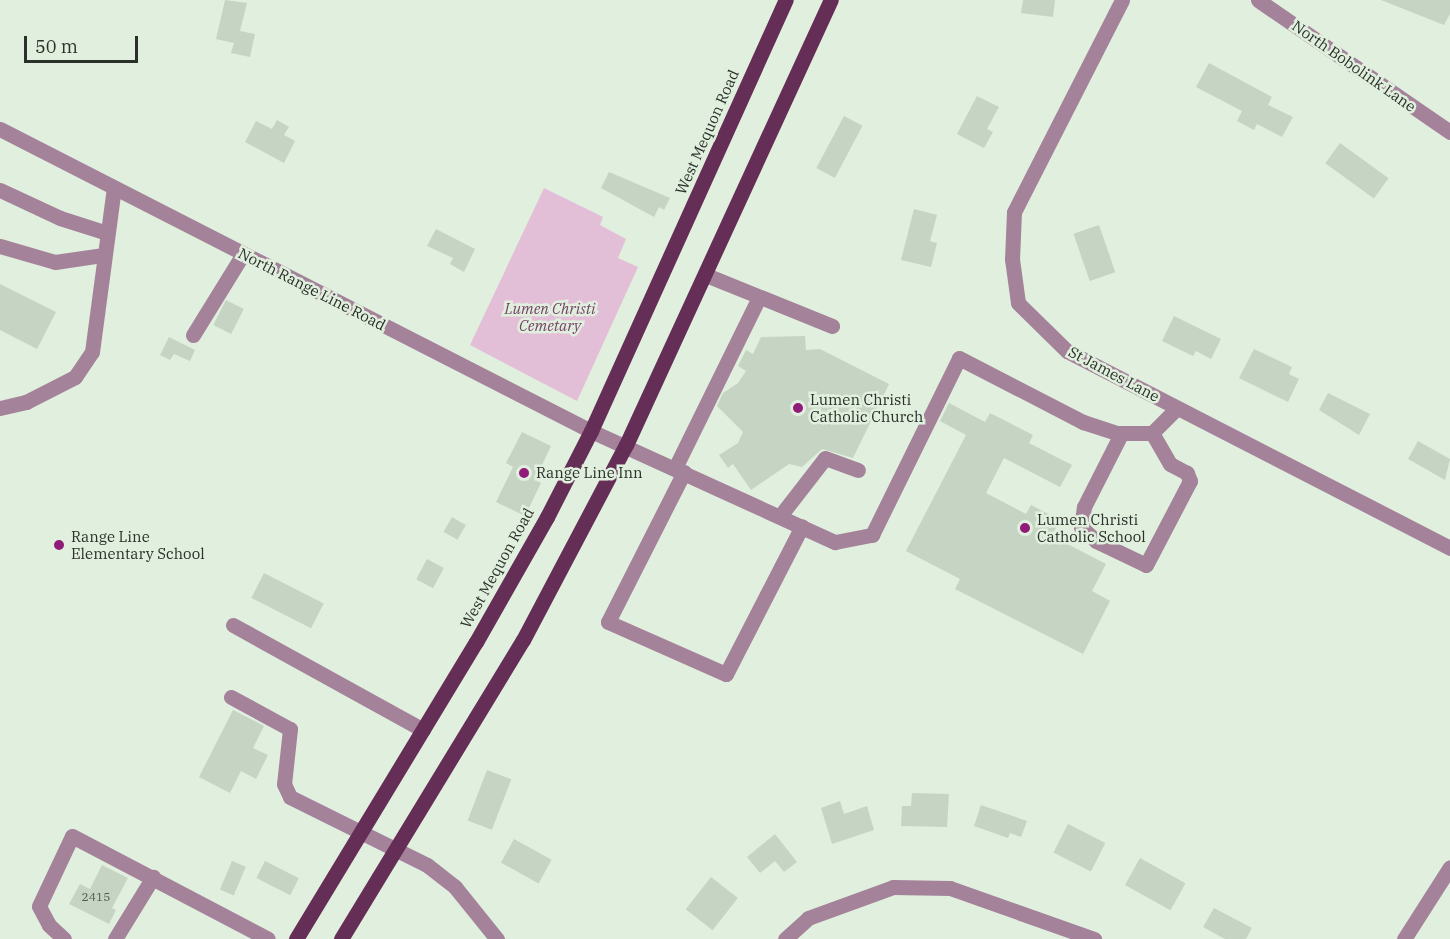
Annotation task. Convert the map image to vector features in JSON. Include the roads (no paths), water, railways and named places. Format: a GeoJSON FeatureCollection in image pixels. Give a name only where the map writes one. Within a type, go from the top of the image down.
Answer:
{"type":"FeatureCollection","features":[{"type":"Feature","properties":{"kind":"main road","name":"West Mequon Road"},"geometry":{"type":"LineString","coordinates":[[296,939],[423,729],[547,516],[591,430],[786,0]]}},
{"type":"Feature","properties":{"kind":"main road"},"geometry":{"type":"LineString","coordinates":[[341,939],[523,640],[626,445],[831,0]]}},
{"type":"Feature","properties":{"kind":"street","name":"St James Lane"},"geometry":{"type":"LineString","coordinates":[[1122,0],[1014,212],[1011,259],[1018,303],[1067,351],[1450,548]]}},
{"type":"Feature","properties":{"kind":"street","name":"North Bobolink Lane"},"geometry":{"type":"LineString","coordinates":[[1258,0],[1312,34],[1450,132]]}},
{"type":"Feature","properties":{"kind":"street","name":"North Range Line Road"},"geometry":{"type":"LineString","coordinates":[[0,129],[591,430],[835,542],[872,535],[959,358],[1083,422],[1121,434]]}},
{"type":"Feature","properties":{"kind":"street"},"geometry":{"type":"LineString","coordinates":[[0,408],[26,402],[75,377],[92,352],[103,255],[114,188]]}},
{"type":"Feature","properties":{"kind":"street"},"geometry":{"type":"LineString","coordinates":[[0,190],[60,218],[106,233]]}},
{"type":"Feature","properties":{"kind":"street"},"geometry":{"type":"LineString","coordinates":[[0,246],[55,262],[103,255]]}},
{"type":"Feature","properties":{"kind":"street"},"geometry":{"type":"LineString","coordinates":[[193,335],[243,254]]}},
{"type":"Feature","properties":{"kind":"street"},"geometry":{"type":"LineString","coordinates":[[706,275],[758,299],[832,326]]}},
{"type":"Feature","properties":{"kind":"street"},"geometry":{"type":"LineString","coordinates":[[758,299],[608,622],[726,674],[802,526]]}},
{"type":"Feature","properties":{"kind":"street"},"geometry":{"type":"LineString","coordinates":[[1152,433],[1170,464],[1186,473],[1190,481],[1146,565],[1096,541],[1081,527],[1084,507],[1121,434],[1152,433],[1178,408]]}},
{"type":"Feature","properties":{"kind":"street"},"geometry":{"type":"LineString","coordinates":[[780,516],[825,458],[858,470]]}},
{"type":"Feature","properties":{"kind":"street"},"geometry":{"type":"LineString","coordinates":[[233,625],[423,729]]}},
{"type":"Feature","properties":{"kind":"street"},"geometry":{"type":"LineString","coordinates":[[231,697],[290,729],[284,784],[290,797],[427,865],[455,887],[497,939]]}},
{"type":"Feature","properties":{"kind":"street"},"geometry":{"type":"LineString","coordinates":[[64,939],[49,925],[39,906],[72,836],[268,939]]}},
{"type":"Feature","properties":{"kind":"street"},"geometry":{"type":"LineString","coordinates":[[1404,939],[1450,867]]}},
{"type":"Feature","properties":{"kind":"street"},"geometry":{"type":"LineString","coordinates":[[115,939],[153,877]]}},
{"type":"Feature","properties":{"kind":"street"},"geometry":{"type":"LineString","coordinates":[[785,939],[808,918],[893,887],[950,888],[1094,939]]}},
{"type":"Feature","properties":{"kind":"place","name":"Lumen Christi Catholic Church"},"geometry":{"type":"Point","coordinates":[798,408]}},
{"type":"Feature","properties":{"kind":"place","name":"Range Line Inn"},"geometry":{"type":"Point","coordinates":[524,473]}},
{"type":"Feature","properties":{"kind":"place","name":"Lumen Christi Catholic School"},"geometry":{"type":"Point","coordinates":[1025,528]}},
{"type":"Feature","properties":{"kind":"place","name":"Range Line Elementary School"},"geometry":{"type":"Point","coordinates":[59,545]}},
{"type":"Feature","properties":{"kind":"park label","name":"Lumen Christi Cemetary"},"geometry":{"type":"Point","coordinates":[550,316]}}]}
